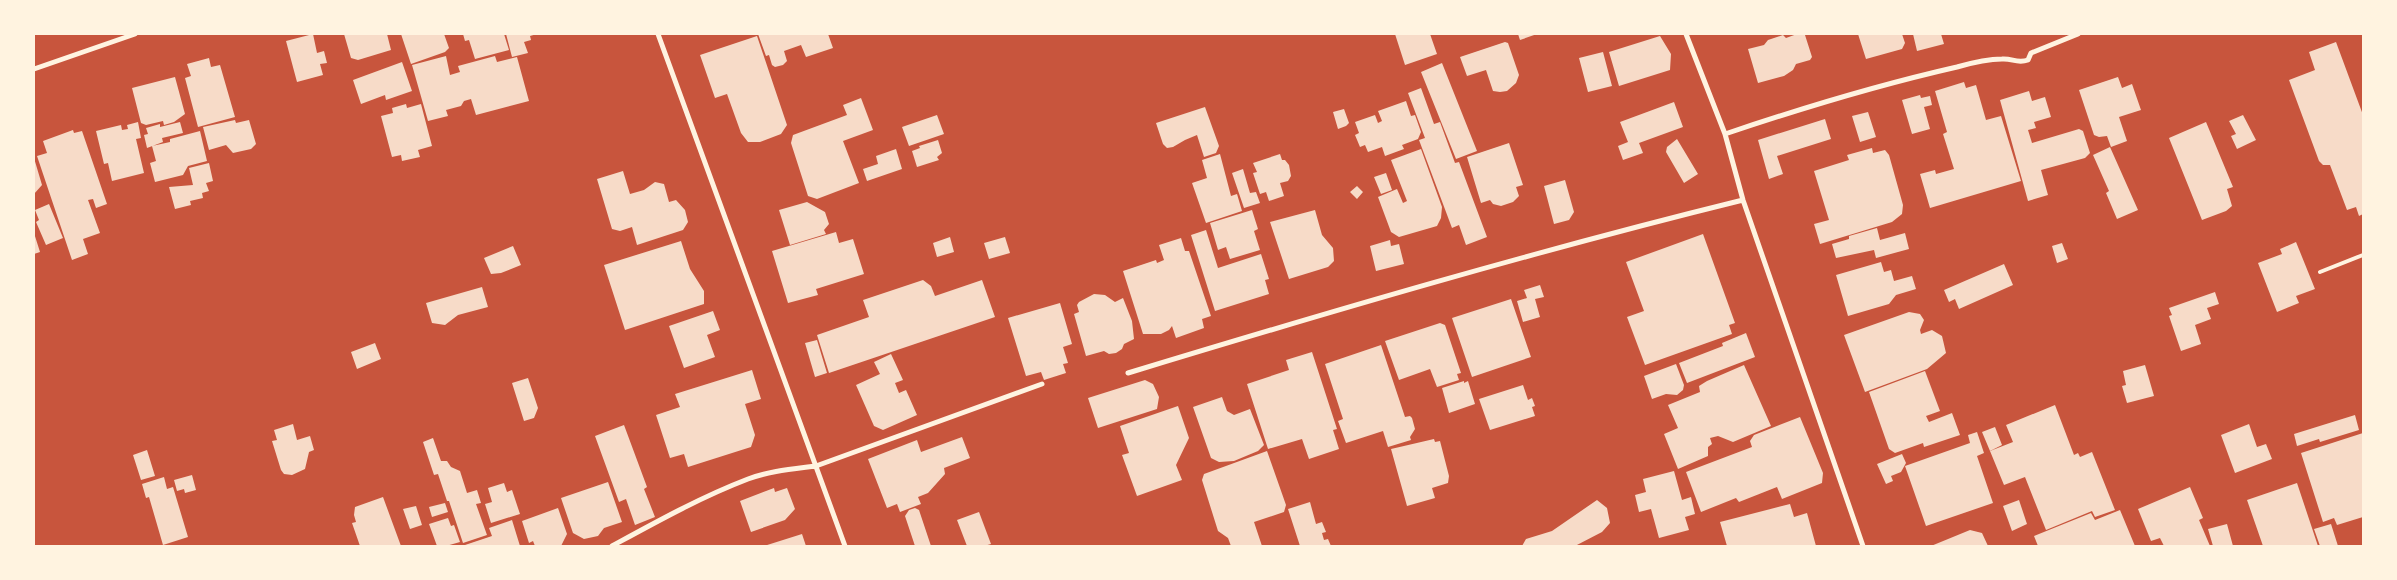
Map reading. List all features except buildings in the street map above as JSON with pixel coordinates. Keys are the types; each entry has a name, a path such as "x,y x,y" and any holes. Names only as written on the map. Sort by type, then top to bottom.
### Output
{"street":[{"path":"34,69 135,34"},
{"path":"658,34 845,546"},
{"path":"1686,34 1725,134 1743,200 1863,546"},
{"path":"1725,134 1812,104 1906,78 1980,61 2004,58 2020,63 2028,60 2031,53 2078,34"},
{"path":"1128,373 1321,314 1743,200"},
{"path":"612,546 645,528 749,479 784,470 816,466 1042,384"}],"lane":[{"path":"2320,272 2363,255"}]}
